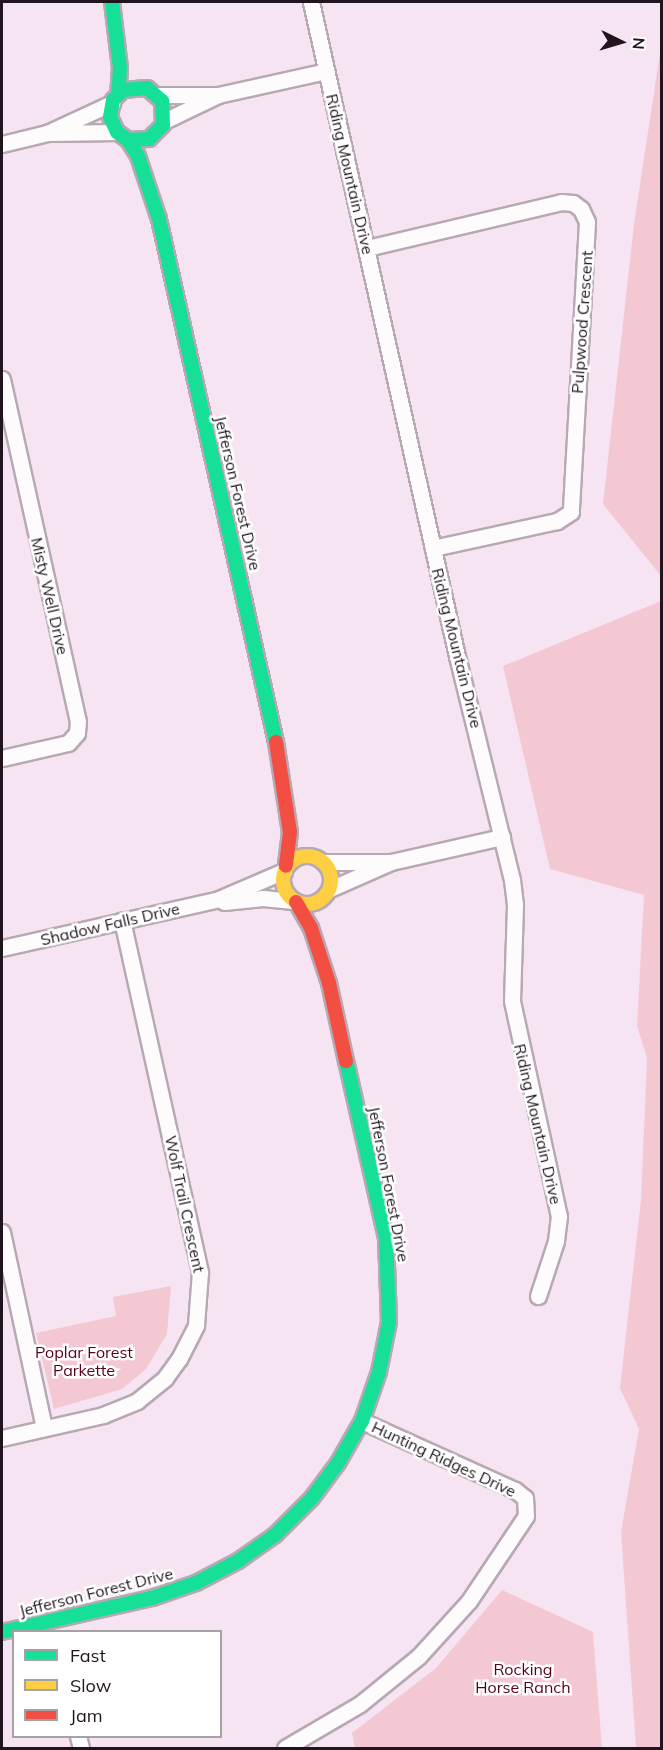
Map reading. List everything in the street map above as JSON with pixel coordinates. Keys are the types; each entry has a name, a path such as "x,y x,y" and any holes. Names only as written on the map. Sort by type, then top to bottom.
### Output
{"street":[{"path":"123,136 110,117 120,68 112,2 143,87"},
{"name":"Riding Mountain Drive","path":"311,2 433,548 516,905 512,1001 559,1216 556,1241 538,1296"},
{"path":"2,144 48,133 115,99 130,87 143,87 158,95 218,95 326,71"},
{"path":"158,95 165,108 161,127"},
{"path":"48,133 123,136 142,141 161,127 218,95"},
{"name":"Jefferson Forest Drive","path":"159,219 154,156 161,127"},
{"name":"Jefferson Forest Drive","path":"123,136 138,156 159,219 283,774 290,832 285,869"},
{"name":"Pulpwood Crescent","path":"367,248 561,202 573,203 581,209 587,222 571,512 566,519 433,548"},
{"name":"Misty Well Drive","path":"2,379 78,722 77,733 68,743 2,758"},
{"name":"Jefferson Forest Drive","path":"283,774 306,836 321,861"},
{"path":"391,862 321,861 298,857 285,869 283,888 295,902 312,904 327,892 391,862 502,837"},
{"path":"321,861 331,875 327,892"},
{"name":"Shadow Falls Drive","path":"2,948 219,900 285,869"},
{"name":"Jefferson Forest Drive","path":"327,892 325,916 329,983"},
{"name":"Shadow Falls Drive","path":"219,900 295,902"},
{"name":"Jefferson Forest Drive","path":"22,1630 53,1627 172,1592 238,1561 274,1535 312,1498 338,1464 362,1421 386,1343 389,1268 381,1211 329,983 311,928 295,902"},
{"name":"Wolf Trail Crescent","path":"2,1438 103,1415 149,1393 179,1359 196,1325 202,1288 197,1254 122,921"},
{"path":"2,1232 44,1428"},
{"name":"Hunting Ridges Drive","path":"285,1749 360,1704 419,1656 469,1601 526,1516 525,1498 515,1490 362,1421"}],"green space":[{"path":"661,46 662,576 603,504 634,224"},
{"path":"661,601 662,1748 636,1748 621,1532 639,1429 620,1388 641,1200 647,1058 637,1026 644,895 550,869 503,666"},
{"name":"Poplar Forest Parkette","path":"171,1286 167,1334 146,1369 122,1389 54,1409 36,1333 116,1316 113,1297"},
{"name":"Rocking Horse Ranch","path":"502,1590 593,1632 602,1748 355,1748 352,1733 436,1668"}],"traffic: fast":[{"path":"112,2 120,68 118,94"},
{"path":"128,140 149,139 163,125 162,101 147,88 123,90 113,100 110,117 117,132 128,140 138,156 159,219 276,742"},
{"path":"2,1632 152,1598 196,1583 238,1561 275,1535 312,1498 338,1463 362,1421 379,1372 389,1322 386,1238 346,1061"}],"traffic: slow":[{"path":"302,856 312,856 327,866 331,880 330,889 321,900 312,904 302,904 287,894 283,885 283,875 293,860 302,856"}],"traffic: jam":[{"path":"276,742 290,832 286,866"},
{"path":"296,902 311,928 329,983 346,1061"}]}
